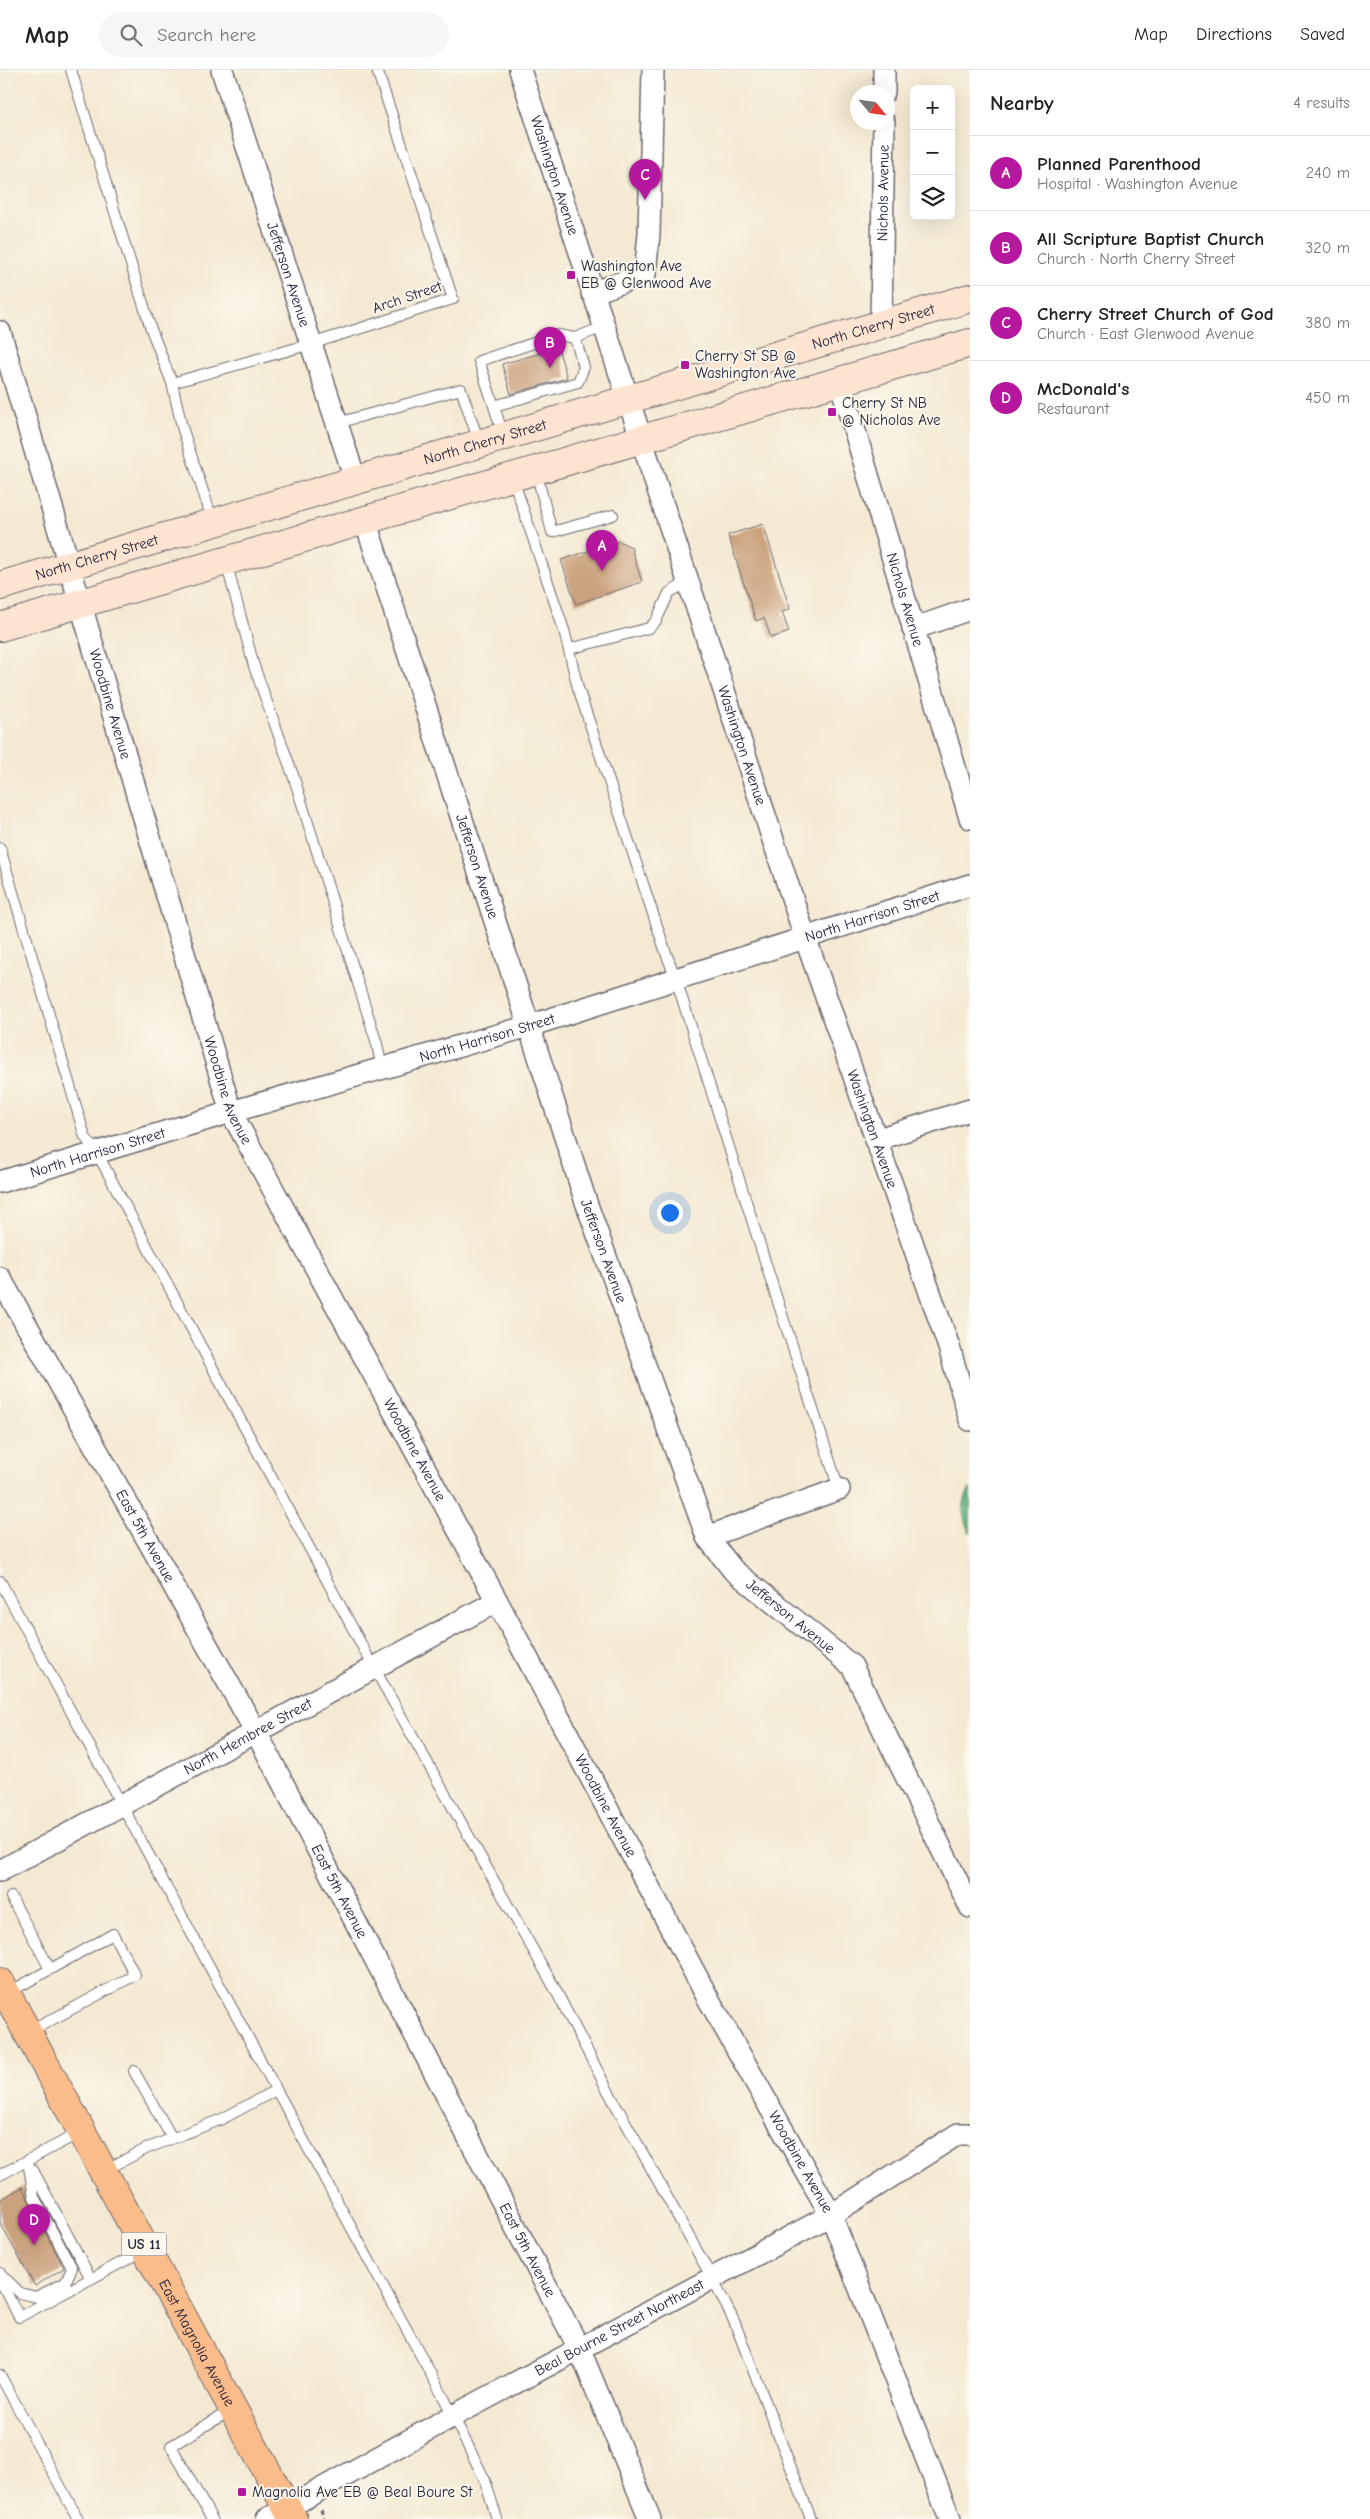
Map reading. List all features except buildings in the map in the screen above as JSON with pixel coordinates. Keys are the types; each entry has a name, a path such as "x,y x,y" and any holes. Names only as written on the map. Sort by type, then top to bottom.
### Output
{"main road":[{"name":"North Cherry Street","path":"0,586 627,398 970,298"},
{"path":"0,627 523,472 970,343"},
{"name":"East Magnolia Avenue","path":"2,1991 29,2032 234,2409 283,2515"}],"street":[{"name":"Jefferson Avenue","path":"222,70 355,479"},
{"name":"Washington Avenue","path":"520,70 592,294 805,937 949,1347 970,1420"},
{"path":"592,294 645,274 649,234 653,70"},
{"path":"884,70 884,85"},
{"name":"Nichols Avenue","path":"881,324 884,130"},
{"name":"Woodbine Avenue","path":"0,332 79,605 231,1112 496,1601 708,2000 831,2215 950,2519"},
{"name":"Nichols Avenue","path":"840,381 970,818"},
{"name":"Jefferson Avenue","path":"365,520 586,1202 707,1537 733,1570 852,1666 970,1908"},
{"path":"913,629 970,609"},
{"name":"North Harrison Street","path":"0,1182 231,1112 529,1026 970,885"},
{"path":"875,1140 970,1110"},
{"name":"East 5th Avenue","path":"0,1278 256,1732 579,2348 650,2519"},
{"path":"707,1537 839,1489"},
{"name":"North Hembree Street","path":"0,1871 496,1601"},
{"name":"Beal Bourne Street Northeast","path":"283,2515 453,2416 831,2215 958,2134 970,2134"}],"lane":[{"path":"71,70 151,329 172,383 182,426 213,522"},
{"name":"Arch Street","path":"172,383 311,344 453,299 377,70"},
{"path":"491,439 494,406 479,361 558,335 575,338 603,327"},
{"path":"494,406 578,382 584,367 575,338"},
{"path":"337,423 461,388 491,439"},
{"path":"523,472 552,532 614,514"},
{"path":"523,472 578,688 676,979 839,1489"},
{"path":"226,561 254,666 294,778 372,1026 382,1068"},
{"path":"569,649 649,628 656,622 669,593 687,582"},
{"path":"0,848 85,1137 97,1153 374,1668 554,1986 607,2090 712,2278 734,2321 811,2519"},
{"path":"0,1581 276,2090 370,2258 485,2480 498,2519"},
{"path":"11,1898 50,1968"},
{"path":"2,1991 50,1968 112,1934 134,1975 29,2032"},
{"path":"134,2071 172,2138"},
{"path":"104,2171 172,2138 222,2119 276,2090"},
{"path":"0,2175 82,2132"},
{"path":"0,2273 20,2293 36,2298 65,2283 72,2268 34,2197 28,2161"},
{"path":"28,2161 91,2279"},
{"path":"0,2280 19,2317 147,2250"},
{"path":"0,2375 78,2519"},
{"path":"212,2519 171,2446 234,2409"}],"green space":[{"path":"970,1488 970,1533 963,1510"}],"place":[{"name":"Cherry Street Church of God","path":"645,200"},
{"name":"Washington Ave EB @ Glenwood Ave","path":"571,275"},
{"name":"Cherry St SB @ Washington Ave","path":"685,365"},
{"name":"All Scripture Baptist Church","path":"550,368"},
{"name":"Cherry St NB @ Nicholas Ave","path":"832,412"},
{"name":"Planned Parenthood","path":"602,571"},
{"name":"McDonald's","path":"34,2245"},
{"name":"Magnolia Ave EB @ Beal Boure St","path":"242,2492"}]}
